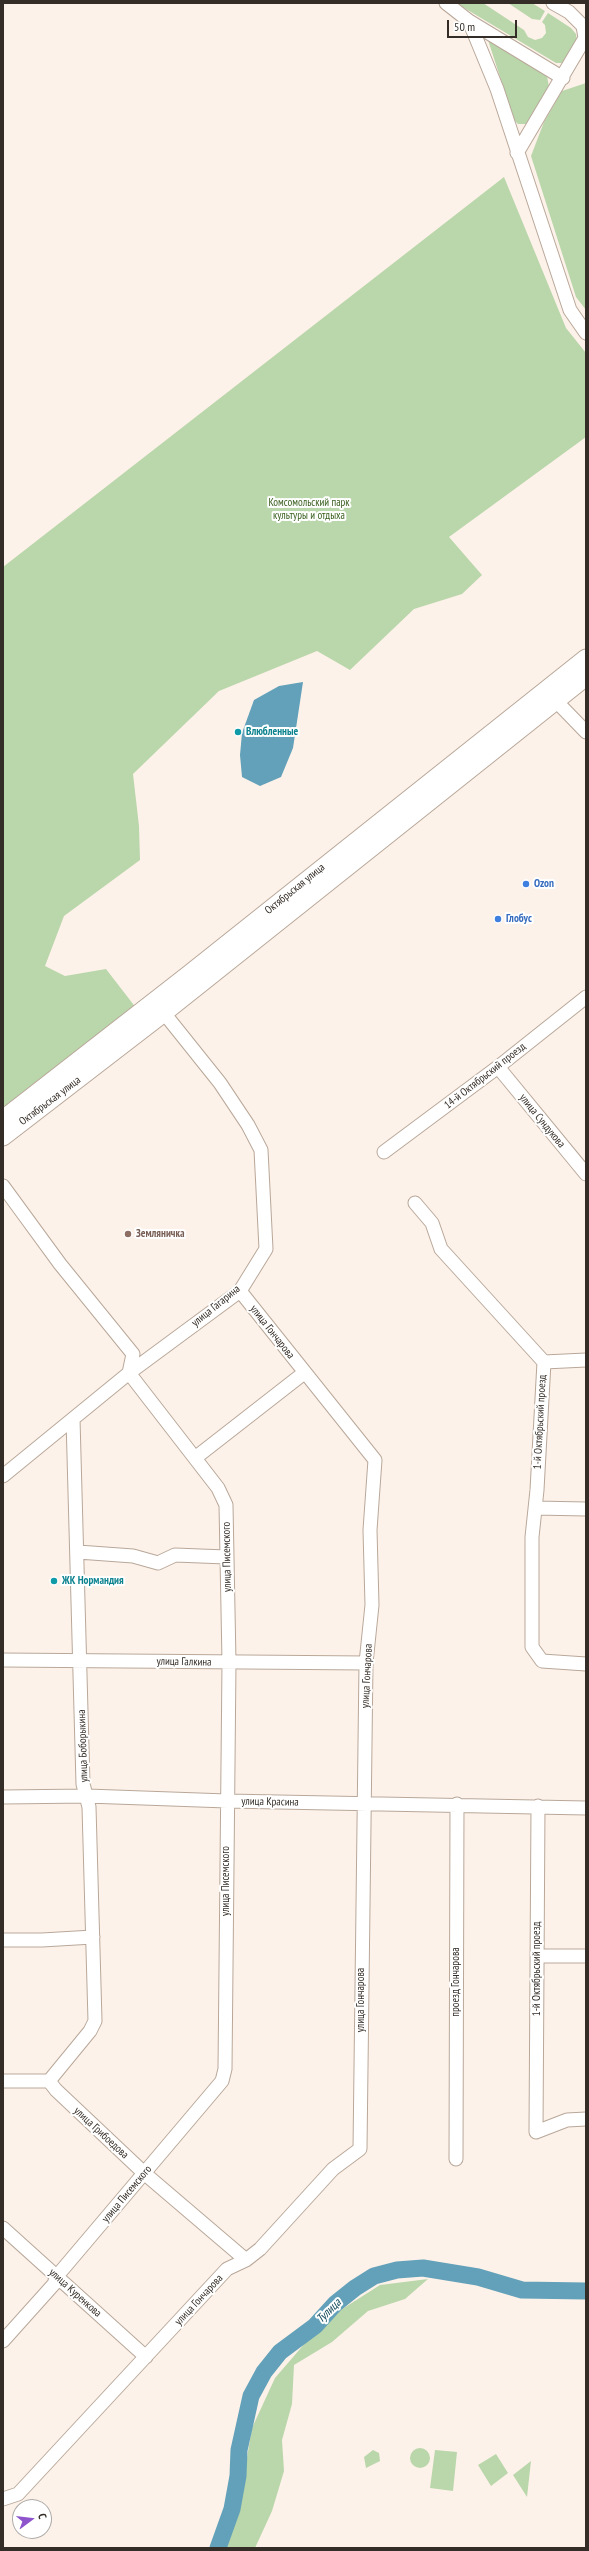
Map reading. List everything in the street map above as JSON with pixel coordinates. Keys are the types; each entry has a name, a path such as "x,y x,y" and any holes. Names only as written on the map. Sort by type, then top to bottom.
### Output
{"main road":[{"name":"Октябрьская улица","path":"3,1137 164,1013 551,695 586,658"},
{"name":"Октябрьская улица","path":"3,1118 551,695 586,677"}],"street":[{"path":"446,3 469,21 563,78"},
{"path":"517,153 586,38 585,31 577,19 553,3"},
{"path":"469,21 489,67 570,310 586,333"},
{"path":"551,695 586,732"},
{"name":"14-й Октябрьский проезд","path":"384,1152 498,1067 586,997"},
{"name":"улица Гагарина","path":"3,1476 128,1373 240,1291 266,1249 261,1150 248,1125 220,1083 164,1013"},
{"name":"улица Сундукова","path":"498,1067 586,1174"},
{"path":"3,1186 60,1264 133,1354 128,1373"},
{"name":"1-й Октябрьский проезд","path":"415,1203 432,1223 440,1249 544,1362 532,1537 532,1648 542,1661 586,1664"},
{"name":"улица Гончарова","path":"3,2499 18,2494 227,2269 246,2260 260,2249 333,2169 360,2149 366,1663 372,1605 370,1530 375,1460 240,1291"},
{"path":"544,1362 586,1360"},
{"name":"улица Писемского","path":"3,2341 54,2284 57,2276 217,2089 222,2081 225,2069 229,1662 226,1505 218,1488 128,1373"},
{"path":"195,1458 304,1373"},
{"name":"улица Боборыкина","path":"49,2081 90,2031 95,2021 89,1807 83,1784 81,1660 73,1419"},
{"path":"535,1508 586,1509"},
{"path":"78,1552 133,1556 158,1563 175,1555 226,1557"},
{"name":"улица Галкина","path":"3,1660 366,1663"},
{"name":"улица Красина","path":"3,1797 87,1796 227,1801 364,1802 586,1808"},
{"name":"проезд Гончарова","path":"456,2159 457,1804"},
{"name":"1-й Октябрьский проезд","path":"538,1806 536,2132 567,2120 586,2119"},
{"path":"3,1940 42,1940 93,1937"},
{"path":"537,1956 586,1956"},
{"path":"3,2081 49,2081"},
{"name":"улица Грибоедова","path":"49,2081 56,2090 144,2173 246,2260"},
{"name":"улица Куренкова","path":"3,2228 146,2357"}],"green space":[{"path":"456,3 483,3 524,30 528,37 535,40 542,38 546,33 545,25 542,22 548,13 571,28 576,34 577,42 563,63 556,63"},
{"path":"508,3 532,3 545,11 540,20 532,19"},
{"path":"488,40 547,76 549,87 526,124 518,124 514,120"},
{"path":"586,83 586,310 576,297 531,156 544,122 562,91"},
{"name":"Комсомольский парк культуры и отдыха","path":"504,177 566,328 586,353 586,437 449,537 482,575 462,594 414,609 350,670 317,651 219,691 133,774 139,826 140,860 64,916 45,966 65,976 106,969 140,1013 3,1113 3,567"},
{"path":"428,2279 405,2299 368,2311 332,2342 294,2365 292,2404 282,2440 284,2471 272,2511 255,2548 223,2548 238,2511 252,2428 275,2378 325,2320 380,2285"},
{"path":"420,2448 427,2451 430,2458 427,2465 420,2468 413,2465 410,2458 413,2451"},
{"path":"373,2450 379,2453 380,2461 366,2468 364,2457"},
{"path":"435,2450 457,2452 453,2491 430,2488"},
{"path":"496,2454 508,2473 491,2486 478,2465"},
{"path":"531,2461 527,2497 513,2475"}],"water":[{"path":"303,682 293,748 281,777 260,786 242,777 240,755 242,733 254,700 279,686"}],"waterway":[{"name":"Тулица","path":"218,2548 232,2509 238,2476 239,2450 251,2396 264,2372 280,2352 315,2326 335,2304 355,2288 374,2276 397,2270 423,2268 478,2277 522,2290 586,2291"}],"place":[{"name":"Влюбленные","path":"238,732"},
{"name":"Ozon","path":"526,884"},
{"name":"Глобус","path":"498,919"},
{"name":"Земляничка","path":"128,1234"},
{"name":"ЖК Нормандия","path":"54,1581"}]}
